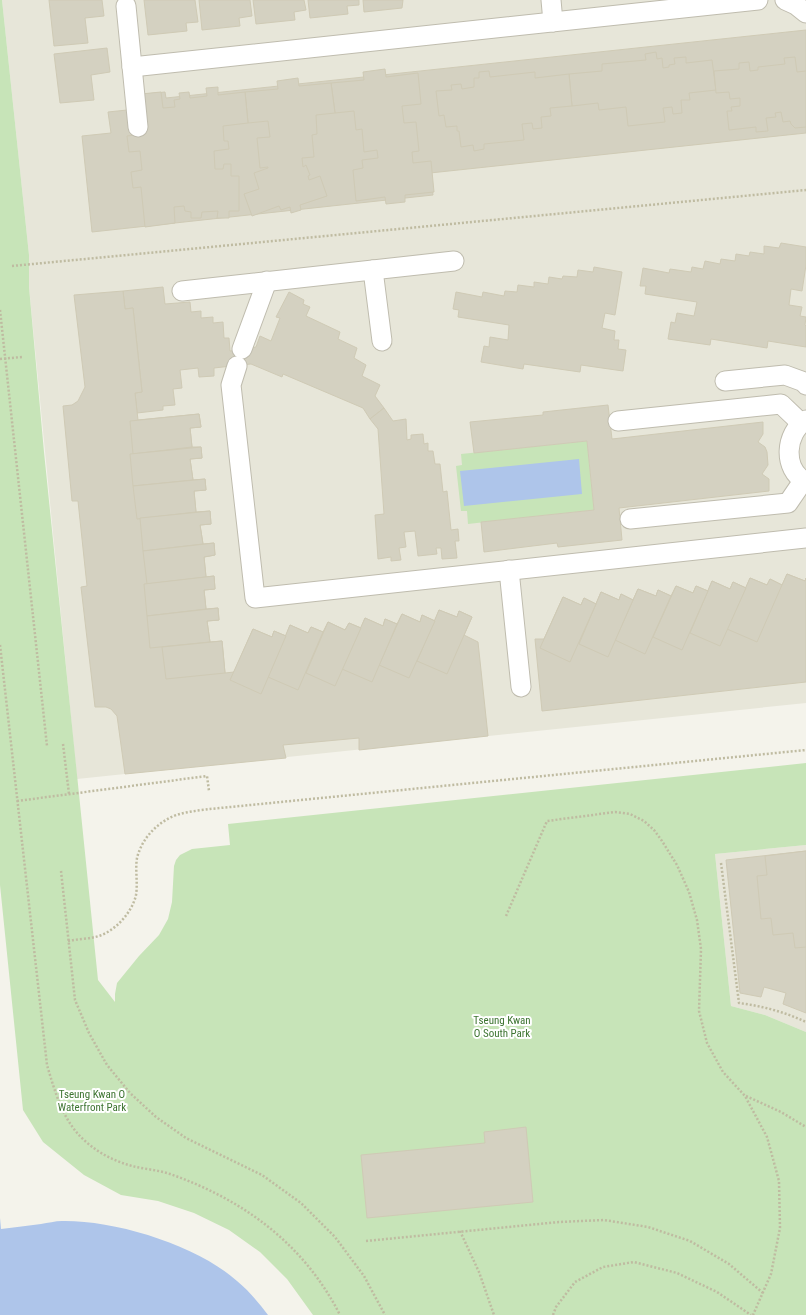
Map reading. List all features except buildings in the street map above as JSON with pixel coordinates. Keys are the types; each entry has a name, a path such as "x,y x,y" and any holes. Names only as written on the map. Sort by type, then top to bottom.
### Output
{"lane":[{"path":"551,0 553,22"},
{"path":"132,67 758,0"},
{"path":"785,0 796,5 806,13"},
{"path":"126,6 138,127"},
{"path":"182,291 454,261"},
{"path":"373,270 382,341"},
{"path":"267,281 239,358 231,385 255,598 806,538"},
{"path":"725,381 784,374 804,382 806,385"},
{"path":"618,421 781,404 804,421 794,431 789,441 788,452 796,473 805,481 788,503 630,520"},
{"path":"509,570 521,687"}],"path":[{"path":"12,266 806,190"},
{"path":"0,310 47,746"},
{"path":"0,359 22,357"},
{"path":"0,645 47,1065 56,1095 70,1124 84,1140 97,1150 115,1160 132,1166 168,1174 208,1189 250,1212 289,1244 318,1279 340,1315"},
{"path":"63,744 68,794"},
{"path":"68,941 97,937 114,928 128,913 136,895 137,858 143,843 153,829 162,822 182,813 806,750"},
{"path":"17,801 207,776 209,792"},
{"path":"506,916 547,821 615,812 630,814 644,821 654,830 677,865 689,892 697,920 701,949 699,1011 707,1043 723,1072 745,1096 767,1137 779,1182 780,1228 772,1274 752,1315 717,1292 677,1273 634,1262 603,1267 575,1282 556,1307 554,1315"},
{"path":"721,863 739,1003 774,1011 806,1022"},
{"path":"61,871 75,1000 89,1033 107,1065 130,1093 156,1117 186,1138 262,1174 301,1203 339,1242 364,1276 385,1315"},
{"path":"745,1096 781,1112 806,1127"},
{"path":"366,1241 559,1222 604,1220 648,1227 690,1241 729,1264 763,1293"},
{"path":"460,1231 479,1272 494,1315"}],"shaded area":[{"path":"2,0 806,0 806,703 77,779 29,287 29,255"},
{"path":"806,845 806,1032 765,1015 731,1006 715,854"}],"green space":[{"name":"Tseung Kwan O South Park","path":"0,0 2,0 29,255 29,287 44,452 98,980 115,1002 117,983 139,956 159,935 168,919 172,902 174,866 176,860 180,855 192,849 230,845 228,824 806,763 806,845 715,854 731,1006 765,1015 806,1032 806,1315 313,1315 287,1279 260,1252 229,1230 194,1213 158,1201 121,1195 84,1175 43,1142 23,1110 0,885"},
{"path":"587,441 594,510 468,524 467,511 461,511 456,466 462,465 461,454"}],"water":[{"path":"579,459 582,494 464,506 460,471"},
{"path":"0,1218 1,1229 59,1221 83,1222 130,1230 154,1237 200,1256 220,1268 246,1289 268,1315 0,1315"}],"park label":[{"name":"Tseung Kwan O Waterfront Park","path":"92,1100"}]}
